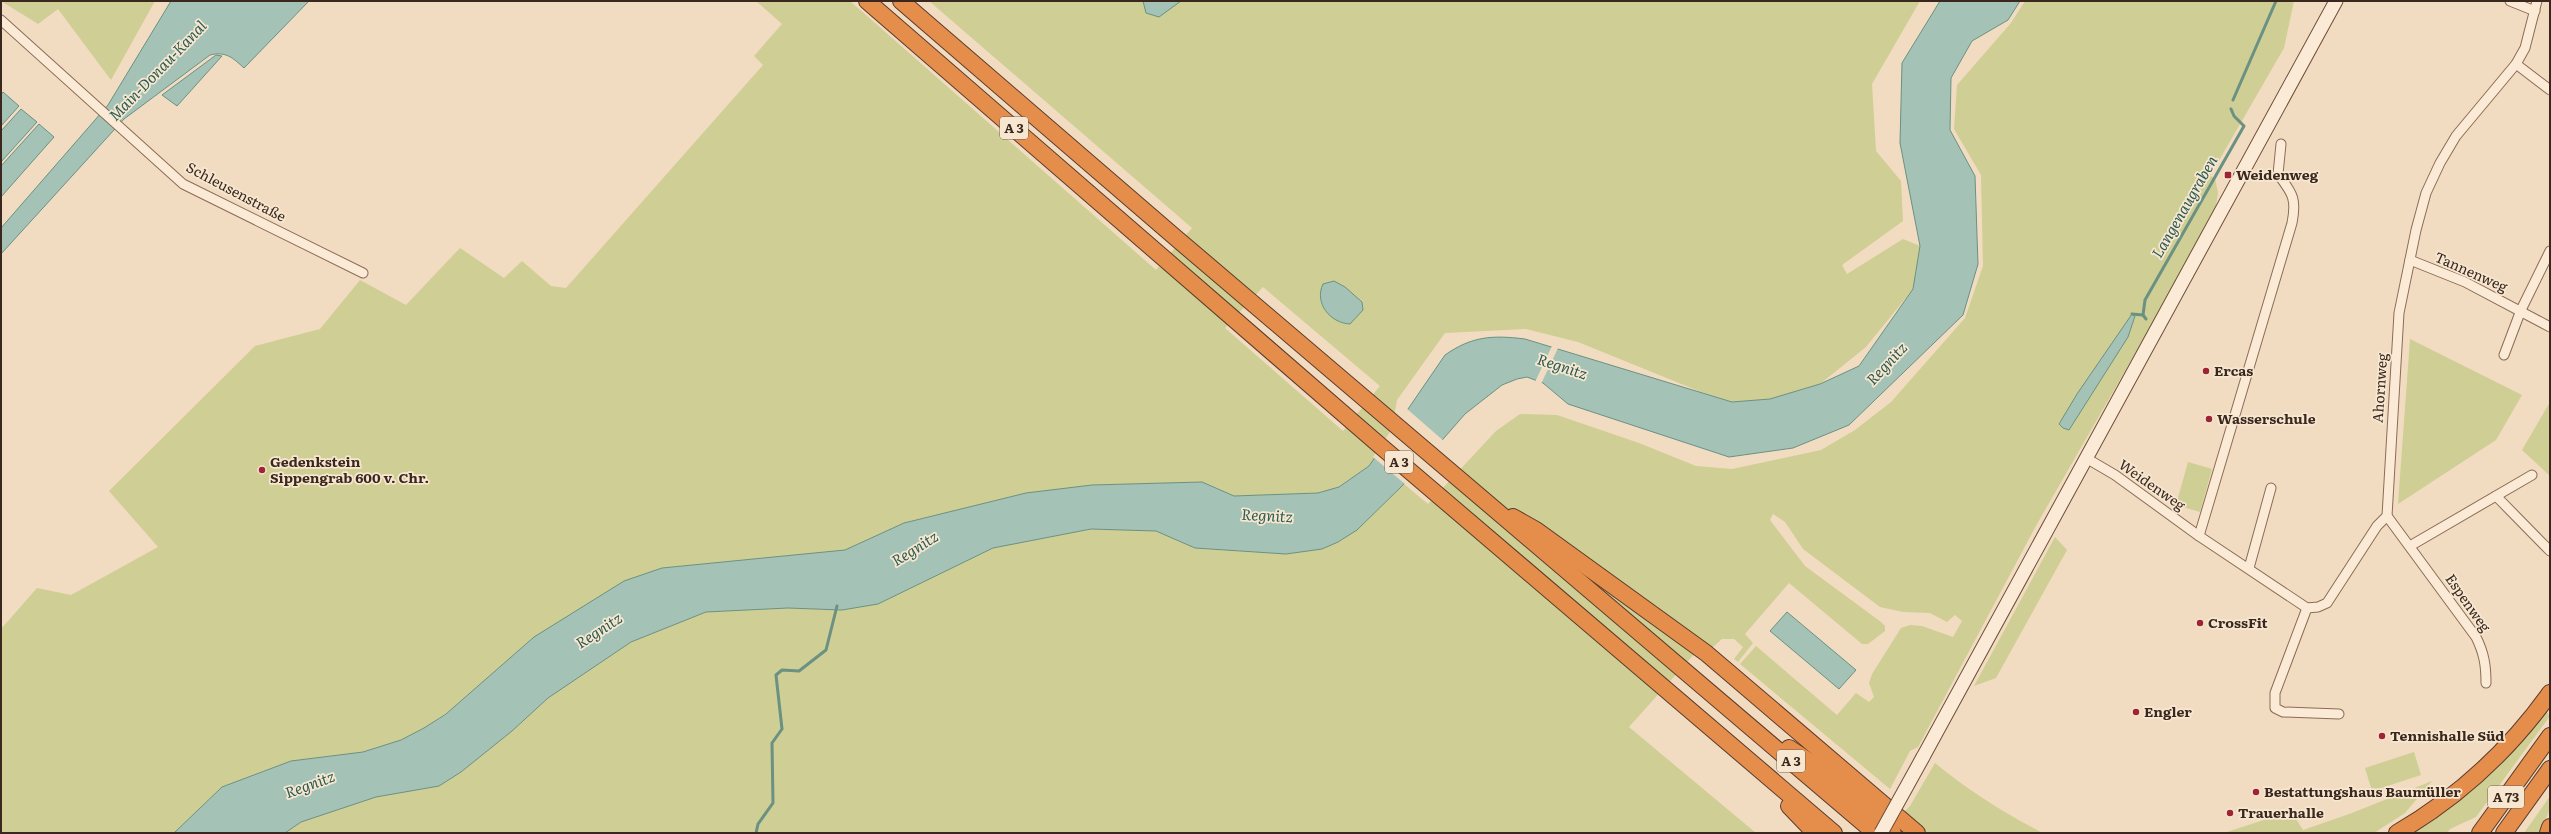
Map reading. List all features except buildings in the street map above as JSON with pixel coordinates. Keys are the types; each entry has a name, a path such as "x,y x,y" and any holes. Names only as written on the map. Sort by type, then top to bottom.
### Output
{"highway":[{"name":"A 3","path":"867,1 1237,320 1340,411 1834,833"},
{"name":"A 3","path":"901,1 1475,494 1623,606 1723,668 1917,833"},
{"path":"1475,494 1536,530 1623,606"},
{"name":"A 3","path":"1623,606 1708,686 1875,833"},
{"path":"1708,686 1819,768 1893,833"},
{"path":"2397,833 2444,802 2492,760 2550,693"},
{"path":"1702,719 1744,765 1815,833"},
{"name":"A 73","path":"2480,833 2550,736"},
{"name":"A 73","path":"2504,833 2550,769"},
{"path":"2548,833 2550,827"}],"street":[{"path":"1881,833 2336,1"},
{"path":"2510,1 2536,10"},
{"name":"Ahornweg","path":"2387,516 2399,313 2426,193 2440,163 2456,136 2516,64 2525,48 2538,1"},
{"name":"Schleusenstraße","path":"1,20 183,184 363,273"},
{"path":"2516,64 2550,90"},
{"name":"Weidenweg","path":"2199,536 2292,223 2295,208 2293,195 2278,174 2281,144"},
{"path":"2504,355 2521,310 2550,251"},
{"name":"Tannenweg","path":"2410,260 2465,282 2521,310 2550,327"},
{"name":"Weidenweg","path":"2086,458 2115,476 2199,536 2307,608"},
{"path":"2410,546 2532,475"},
{"path":"2249,568 2271,488"},
{"path":"2496,496 2550,551"},
{"path":"2339,714 2283,712 2275,708 2275,693 2307,608 2318,607 2327,603 2377,526 2387,516"},
{"name":"Espenweg","path":"2387,516 2476,637 2483,651 2486,667 2486,683"}],"shaded area":[{"path":"1,1 155,1 111,80 58,9 38,24"},
{"path":"756,1 850,1 1156,270 1192,228 929,1 1920,1 1872,84 1876,151 1901,181 1903,221 1842,265 1847,274 1903,239 1920,246 1913,289 1866,347 1820,384 1770,399 1732,402 1701,392 1578,342 1526,329 1445,333 1397,400 1391,432 1369,466 1339,487 1318,493 1234,496 1202,482 1092,485 1026,493 904,523 845,550 662,568 424,728 401,740 363,752 291,761 222,787 174,833 1,833 1,629 37,588 71,595 158,547 109,491 255,346 320,329 360,280 406,305 460,248 504,278 522,261 551,286 566,288 763,65 754,56 782,24","holes":["1263,287 1380,386 1343,431 1225,328"]},
{"path":"2025,1 2294,1 2284,48 2210,176 2215,178 2218,193 2216,206 2163,305 2037,524 1918,747 1910,751 1890,789 1740,664 1756,646 1837,715 1856,693 1869,702 1874,697 1869,683 1872,674 1901,628 1910,625 1922,626 1953,637 1962,621 1955,615 1947,622 1930,613 1903,612 1880,607 1803,549 1785,522 1773,514 1770,520 1805,566 1881,622 1885,626 1885,631 1868,644 1862,644 1789,583 1745,634 1753,643 1738,662 1734,659 1743,647 1734,639 1722,639 1712,648 1705,642 1629,727 1756,833 285,833 301,822 376,797 439,785 461,772 512,731 548,698 631,642 706,612 788,608 842,610 878,604 993,548 1091,529 1156,531 1195,548 1286,554 1357,530 1404,484 1428,504 1496,431 1520,414 1557,415 1639,443 1696,466 1732,469 1821,450 1855,430 1891,402 1965,318 1983,266 1981,175 1954,129 1957,85 2011,23"},
{"path":"2410,339 2522,395 2496,440 2398,504"},
{"path":"2550,402 2550,476 2522,450"},
{"path":"2188,462 2212,469 2200,512 2176,505"},
{"path":"2055,537 2067,550 1996,678 1974,686"},
{"path":"2546,711 2550,716 2476,817 2450,829 2447,833 2412,833 2467,792 2484,777 2516,746"},
{"path":"2414,752 2421,775 2372,791 2365,768"},
{"path":"1935,763 1987,801 2014,818 2043,833 1928,833 1903,813 1910,806"},
{"path":"2432,781 2405,813 2374,833 2224,833 2291,811 2303,830 2352,813"},
{"path":"2550,796 2550,809 2540,833 2524,833"}],"water":[{"name":"Main-Donau-Kanal","path":"171,1 309,1 244,68 229,56 221,54 210,55 124,119 1,254 1,228 108,105"},
{"path":"1143,1 1181,1 1159,17 1146,13"},
{"name":"Regnitz","path":"1940,1 2020,1 2008,20 1972,41 1951,78 1950,130 1975,176 1978,264 1963,315 1849,425 1793,448 1729,457 1568,404 1543,383 1527,377 1517,379 1502,385 1465,414 1402,486 1357,530 1338,542 1322,549 1286,554 1195,548 1156,531 1091,529 993,548 878,604 842,610 788,608 706,612 631,642 548,698 512,731 461,772 439,786 376,797 301,822 285,833 174,833 222,787 291,761 363,752 401,740 424,728 446,714 534,637 624,581 662,568 845,550 904,523 1026,493 1092,485 1202,482 1234,496 1318,493 1339,487 1369,466 1445,355 1464,344 1483,338 1503,337 1525,339 1732,402 1770,399 1820,384 1859,366 1913,289 1920,246 1900,143 1902,63"},
{"path":"216,55 222,56 177,106 162,95"},
{"path":"3,92 19,106 1,126 1,95"},
{"path":"21,109 37,122 1,162 1,131"},
{"path":"39,124 54,137 1,197 1,166"},
{"path":"1334,281 1345,287 1362,302 1363,310 1350,324 1343,323 1330,316 1322,305 1321,291 1323,284"},
{"path":"2132,314 2135,316 2128,337 2069,430 2063,428 2059,424 2077,394"},
{"path":"1787,612 1856,670 1839,689 1770,631"}],"pier":[{"path":"1552,346 1558,348 1541,384 1535,382"},
{"path":"1406,408 1445,442 1406,485 1373,457"}],"waterway":[{"name":"Langenaugraben","path":"2233,100 2276,1"},
{"name":"Langenaugraben","path":"2146,319 2143,315 2145,300 2244,126 2234,116 2231,109"},
{"path":"2132,314 2143,315"},
{"path":"756,833 758,824 773,803 772,743 782,729 776,675 782,670 799,671 826,650 837,606"}],"place":[{"name":"Weidenweg","path":"2228,175"},
{"name":"Ercas","path":"2206,371"},
{"name":"Wasserschule","path":"2209,419"},
{"name":"Gedenkstein Sippengrab 600 v. Chr.","path":"262,470"},
{"name":"CrossFit","path":"2200,623"},
{"name":"Engler","path":"2136,712"},
{"name":"Tennishalle Süd","path":"2382,736"},
{"name":"Bestattungshaus Baumüller","path":"2256,792"},
{"name":"Trauerhalle","path":"2230,813"}]}
